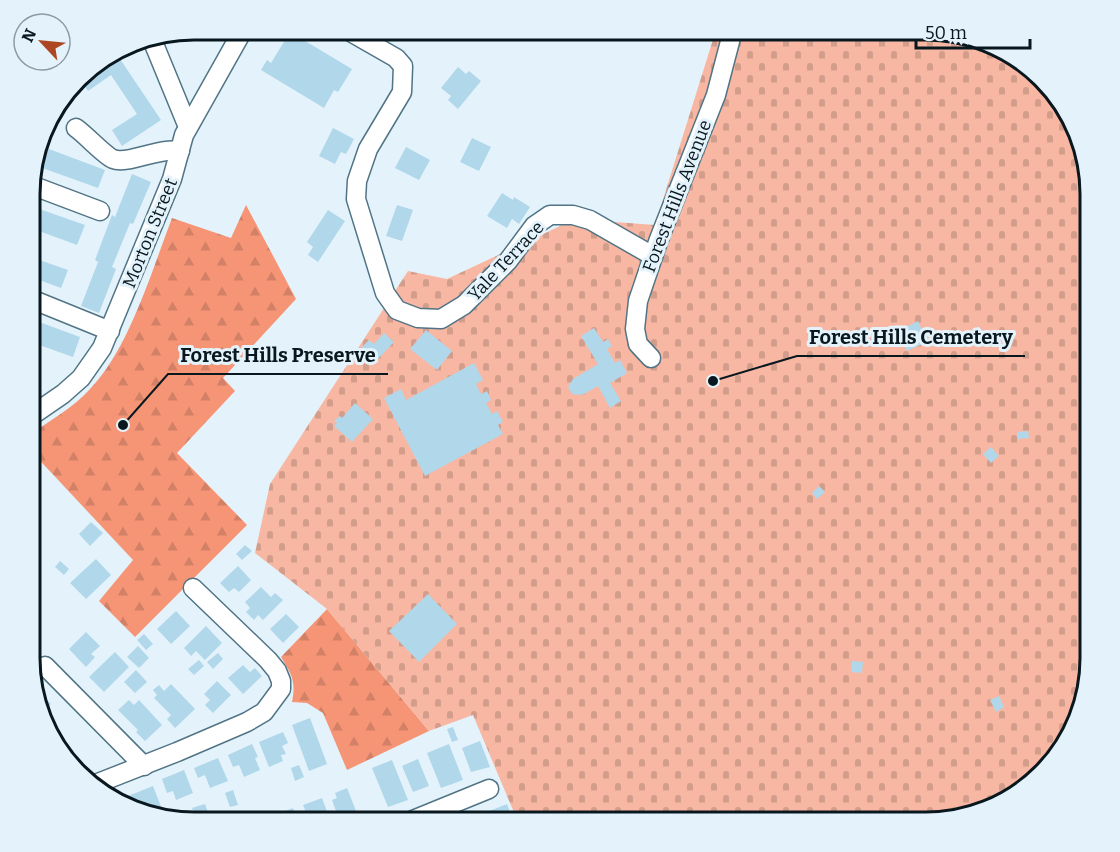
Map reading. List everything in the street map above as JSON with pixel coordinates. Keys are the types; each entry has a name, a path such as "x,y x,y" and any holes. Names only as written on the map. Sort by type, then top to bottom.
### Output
{"street":[{"name":"Morton Street","path":"40,410 81,378 96,359 110,331 172,179 188,127 237,40"},
{"name":"Yale Terrace","path":"365,40 396,58 403,66 402,92 368,149 357,181 356,199 385,293 398,310 418,318 441,319 464,305 508,261 534,226 550,215 573,215 590,220 653,256"},
{"name":"Forest Hills Avenue","path":"651,358 638,344 636,328 638,301 686,167 716,95 730,41"},
{"path":"155,46 188,127"},
{"path":"76,128 109,156 119,160 161,151 180,151"},
{"path":"41,187 100,211"},
{"path":"40,303 110,331"},
{"path":"103,781 246,722 264,712 281,689 282,681 268,660 193,588"},
{"path":"45,666 144,766"},
{"path":"434,811 489,789"}],"green space":[{"path":"713,41 935,41 955,43 994,56 1011,66 1048,101 1064,126 1077,165 1079,185 1079,667 1074,697 1059,734 1048,751 1027,773 1002,791 984,800 955,809 925,812 514,811 473,715 429,731 327,609 255,553 270,484 408,271 447,279 575,219 655,225"},
{"path":"246,205 296,299 223,378 235,391 177,453 247,525 135,637 99,601 133,560 41,461 40,428 77,402 104,372 116,353 148,284 172,218 231,238"},
{"path":"327,609 429,731 347,770 323,713 307,703 292,702 294,689 292,678 281,657"}],"building":[{"path":"285,40 304,40 352,69 338,92 334,90 324,108 261,70 267,60 271,63"},
{"path":"121,60 161,120 122,146 112,130 137,114 111,75 88,91 85,87 93,79"},
{"path":"458,67 466,74 469,71 481,81 458,109 448,100 451,96 441,88"},
{"path":"333,128 354,139 346,154 341,152 335,164 319,156"},
{"path":"472,138 491,147 479,171 460,162"},
{"path":"406,147 430,160 419,180 395,168"},
{"path":"48,149 105,170 98,188 43,168"},
{"path":"132,174 151,182 133,224 130,223 112,267 116,269 99,313 81,306 98,262 95,260 112,215 115,217"},
{"path":"502,193 530,207 519,224 512,219 507,228 487,216"},
{"path":"397,205 413,210 402,241 386,236"},
{"path":"40,209 85,225 77,245 40,231"},
{"path":"328,210 345,221 318,262 308,255 313,247 307,242"},
{"path":"40,260 68,270 61,288 40,280"},
{"path":"918,321 927,342 907,351 898,331"},
{"path":"40,322 80,337 73,357 40,345"},
{"path":"594,328 603,342 608,339 612,346 607,349 615,363 620,360 627,373 610,383 621,401 610,408 598,386 582,395 572,394 568,387 573,379 598,364 581,336"},
{"path":"426,330 452,351 437,370 410,349"},
{"path":"384,333 394,342 375,362 361,348 369,340 374,344"},
{"path":"474,363 483,380 476,384 481,394 487,391 491,400 486,403 492,414 497,411 503,422 498,425 503,434 425,476 384,398 401,389 406,400"},
{"path":"355,403 373,419 352,442 334,426 337,423 334,421 340,416 342,418"},
{"path":"1028,431 1029,438 1018,439 1017,432"},
{"path":"991,447 999,456 991,463 983,454"},
{"path":"819,486 825,492 817,499 812,493"},
{"path":"91,522 103,533 90,546 79,534"},
{"path":"245,545 252,551 242,560 236,554"},
{"path":"96,559 111,575 86,599 70,583"},
{"path":"60,561 69,569 64,575 55,567"},
{"path":"238,566 251,580 239,592 234,588 229,592 220,583"},
{"path":"261,587 271,597 275,593 283,600 263,620 258,615 254,620 246,612 250,608 245,602"},
{"path":"428,594 457,624 419,662 389,631"},
{"path":"176,611 190,626 171,644 157,629"},
{"path":"286,614 299,627 283,643 270,629"},
{"path":"206,626 222,643 205,660 196,651 191,656 184,648"},
{"path":"86,632 100,646 91,654 95,657 86,667 69,649"},
{"path":"144,634 153,644 146,650 137,640"},
{"path":"138,646 149,658 139,668 127,657"},
{"path":"115,652 129,667 104,692 89,677"},
{"path":"218,653 223,659 213,669 207,662"},
{"path":"199,660 204,666 194,675 188,669"},
{"path":"852,661 863,662 862,673 851,672"},
{"path":"243,665 250,672 255,668 262,676 243,694 228,678"},
{"path":"136,670 147,682 135,693 124,682"},
{"path":"217,681 231,695 213,713 205,705 210,700 204,694"},
{"path":"171,684 195,709 175,728 167,719 171,715 154,698 157,695 153,690 159,685 164,691"},
{"path":"999,696 1004,707 996,712 990,700"},
{"path":"129,700 134,705 139,700 162,725 145,741 136,732 138,730 118,710"},
{"path":"310,718 327,764 309,771 292,725"},
{"path":"453,727 458,740 452,742 447,729"},
{"path":"283,732 288,743 282,746 286,754 281,755 283,761 269,767 259,742"},
{"path":"480,741 490,767 471,772 462,748"},
{"path":"252,744 258,757 255,758 260,770 244,777 239,765 233,767 228,755"},
{"path":"449,744 463,780 441,788 427,753"},
{"path":"218,758 228,781 210,788 205,775 198,778 194,768"},
{"path":"418,759 429,786 413,792 402,766"},
{"path":"392,760 408,800 388,807 372,768"},
{"path":"299,765 304,777 295,781 291,768"},
{"path":"184,770 193,793 176,800 173,791 167,793 162,779"},
{"path":"153,786 161,807 136,800 128,796"},
{"path":"347,788 356,811 336,811 332,800 337,798 335,793"},
{"path":"233,790 238,805 230,807 225,793"},
{"path":"322,798 327,811 306,811 303,805"},
{"path":"205,804 208,811 193,811 192,808"},
{"path":"507,804 510,811 488,811"}],"place":[{"name":"Forest Hills Cemetery","path":"713,381"},
{"name":"Forest Hills Preserve","path":"123,425"}]}
